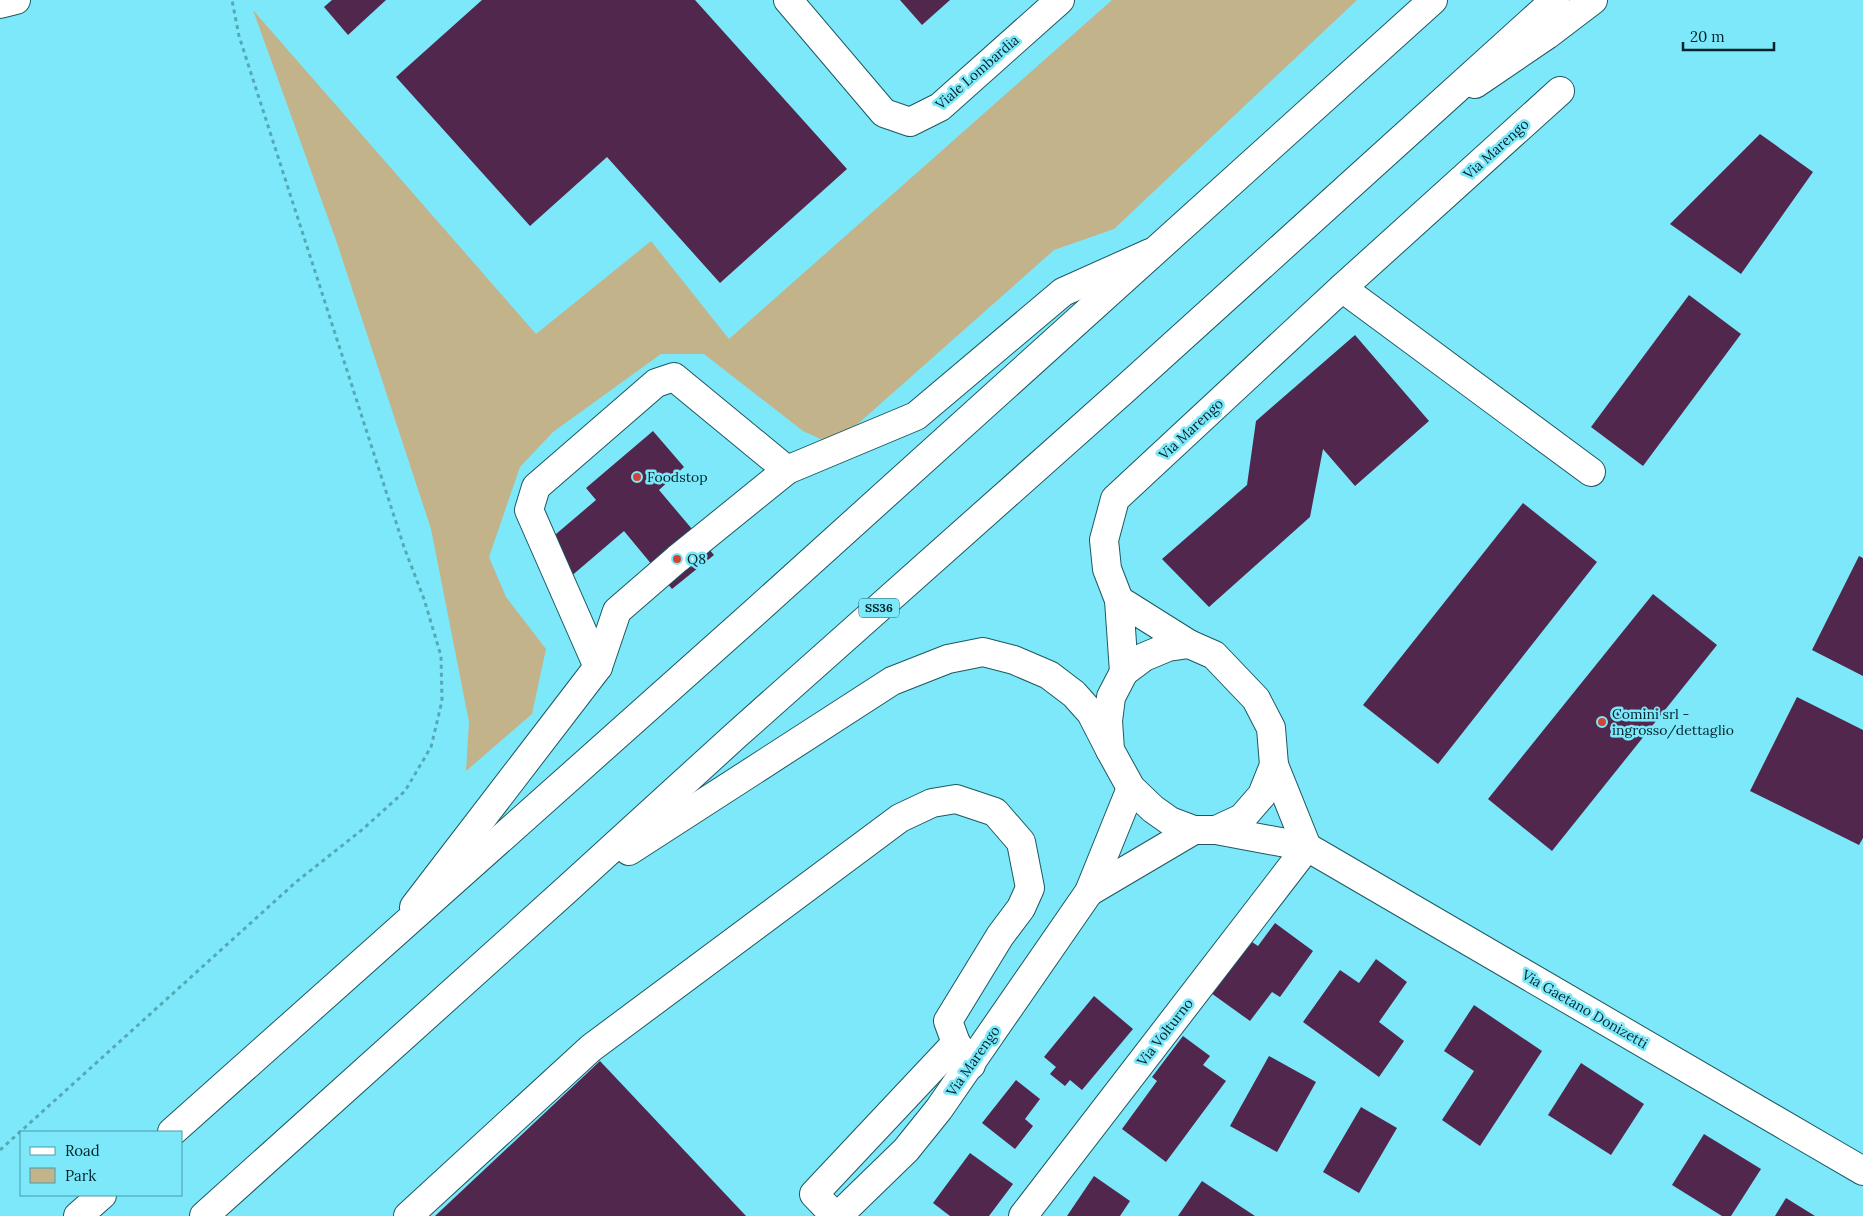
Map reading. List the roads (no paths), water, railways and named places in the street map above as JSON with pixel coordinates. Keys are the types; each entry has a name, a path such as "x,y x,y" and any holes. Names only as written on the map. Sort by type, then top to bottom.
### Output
{"main road":[{"path":"0,4 16,0"},
{"name":"Viale Lombardia","path":"788,0 884,113 910,122 940,107 1060,0"},
{"name":"SS36","path":"204,1216 564,892 734,736 1119,395 1555,0"},
{"path":"1420,122 1547,35 1593,0"},
{"path":"173,1131 762,606 1428,3"},
{"name":"Via Marengo","path":"1124,672 1119,600 1107,569 1104,540 1115,499 1342,288 1560,91"},
{"path":"392,936 598,666 617,611 787,470 916,416 1063,292 1153,251"},
{"path":"1342,288 1591,472"},
{"path":"598,666 529,510 536,487 656,383 674,377 787,470"},
{"path":"1119,600 1188,644 1214,655 1256,700 1271,728 1274,765 1307,847"},
{"path":"1110,750 1108,721 1111,697 1124,672 1144,657 1168,647 1188,644"},
{"path":"564,892 892,681 948,658 983,652 1014,660 1049,674 1074,694 1091,713 1131,788 1170,822 1205,830 1242,818 1262,795 1274,765"},
{"name":"Via Marengo","path":"837,1216 906,1150 940,1109 963,1054 1089,892 1131,788"},
{"path":"408,1216 591,1048 900,818 932,803 956,799 995,812 1021,842 1030,888 1021,908 1000,936 948,1021 963,1054 814,1194 837,1216"},
{"name":"Via Marengo","path":"1089,892 1205,830"},
{"name":"Via Gaetano Donizetti","path":"1205,830 1307,847 1863,1171"},
{"name":"Via Volturno","path":"1023,1216 1307,847"},
{"path":"78,1216 101,1196"}],"place":[{"name":"Foodstop","path":"637,477"},
{"name":"Q8","path":"677,559"},
{"name":"Comini srl - ingrosso/dettaglio","path":"1602,722"}]}
